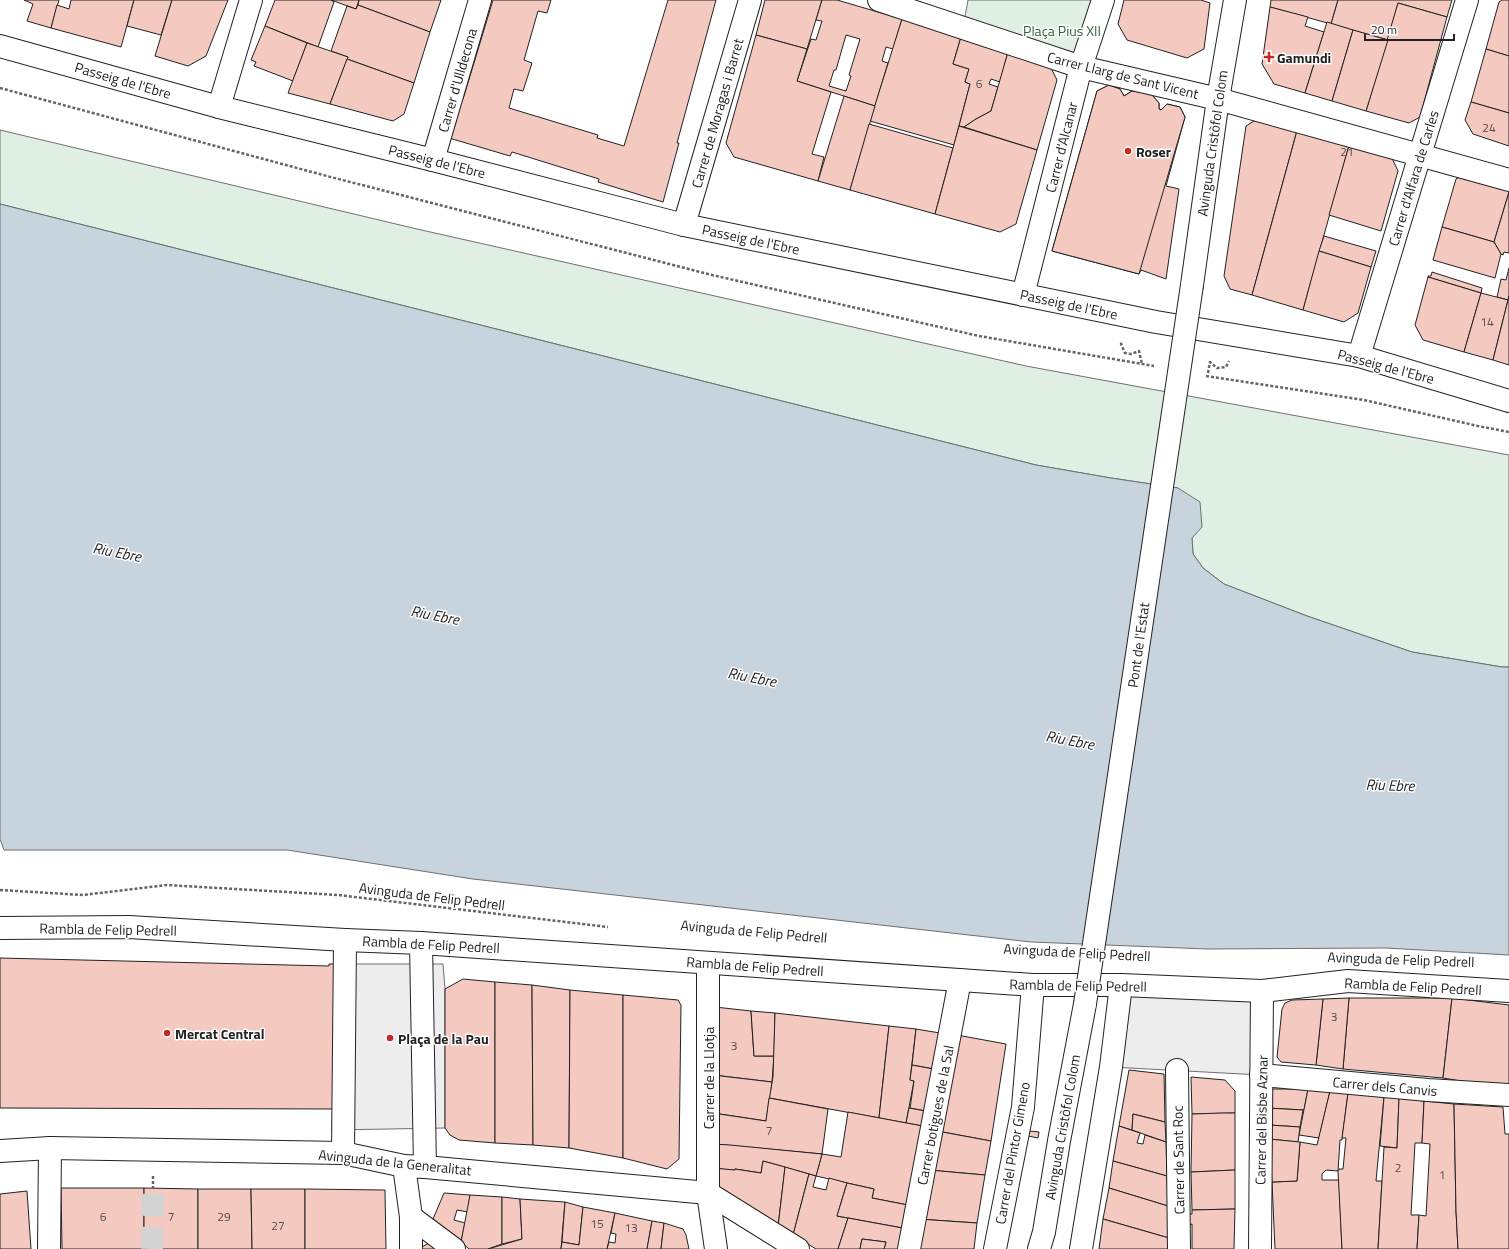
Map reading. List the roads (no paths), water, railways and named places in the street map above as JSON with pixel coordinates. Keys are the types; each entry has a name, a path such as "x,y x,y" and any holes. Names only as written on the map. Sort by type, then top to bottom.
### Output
{"street":[{"path":"219,107 251,0"},
{"name":"Carrer d'Ulldecona","path":"433,160 480,0"},
{"name":"Carrer de Moragas i Barret","path":"684,225 750,0"},
{"name":"Carrer Llarg de Sant Vicent","path":"879,0 1081,67 1218,99 1509,180"},
{"name":"Carrer d'Alcanar","path":"1023,295 1081,67 1103,0"},
{"name":"Avinguda Cristòfol Colom","path":"1192,285 1218,99 1235,0"},
{"name":"Carrer d'Alfara de Carles","path":"1360,356 1467,0"},
{"name":"Passeig de l'Ebre","path":"0,46 219,107 433,160 684,225 1156,322 1360,356 1509,402"},
{"name":"Pont de l'Estat","path":"1085,1004 1192,285"},
{"name":"Rambla de Felip Pedrell","path":"0,928 129,927 345,940 421,942 1033,985 1121,985 1262,991 1348,980 1509,991"},
{"path":"343,1153 345,940"},
{"path":"411,1249 421,942"},
{"name":"Carrer de la Llotja","path":"708,963 708,1193 716,1249"},
{"name":"Carrer botigues de la Sal","path":"909,1249 960,980"},
{"name":"Carrer del Pintor Gimeno","path":"995,1249 1023,1107 1033,985"},
{"path":"1081,1249 1111,1067 1121,985"},
{"name":"Carrer del Bisbe Aznar","path":"1260,1249 1262,991"},
{"name":"Avinguda Cristòfol Colom","path":"1043,1243 1059,1141 1085,1004"},
{"name":"Carrer de Sant Roc","path":"1177,1070 1179,1249"},
{"name":"Carrer dels Canvis","path":"1261,1075 1428,1090 1509,1095"},
{"path":"49,1249 50,1148"},
{"name":"Avinguda de la Generalitat","path":"0,1151 50,1148 343,1153 414,1166 708,1193 798,1249"},
{"path":"411,1218 454,1249"}],"water":[{"name":"Riu Ebre","path":"0,204 1036,465 1178,488 1200,502 1202,527 1192,538 1193,554 1203,568 1224,584 1307,616 1412,652 1509,667 1509,955 1386,948 1207,949 1031,942 473,879 287,850 4,850 0,839"}],"tunnel":[{"path":"152,1249 153,1189"}],"place":[{"name":"Gamundi","path":"1269,57"},
{"name":"Roser","path":"1128,151"},
{"name":"Mercat Central","path":"167,1033"},
{"name":"Plaça de la Pau","path":"390,1038"}],"park label":[{"name":"Plaça Pius XII","path":"1062,30"}]}
